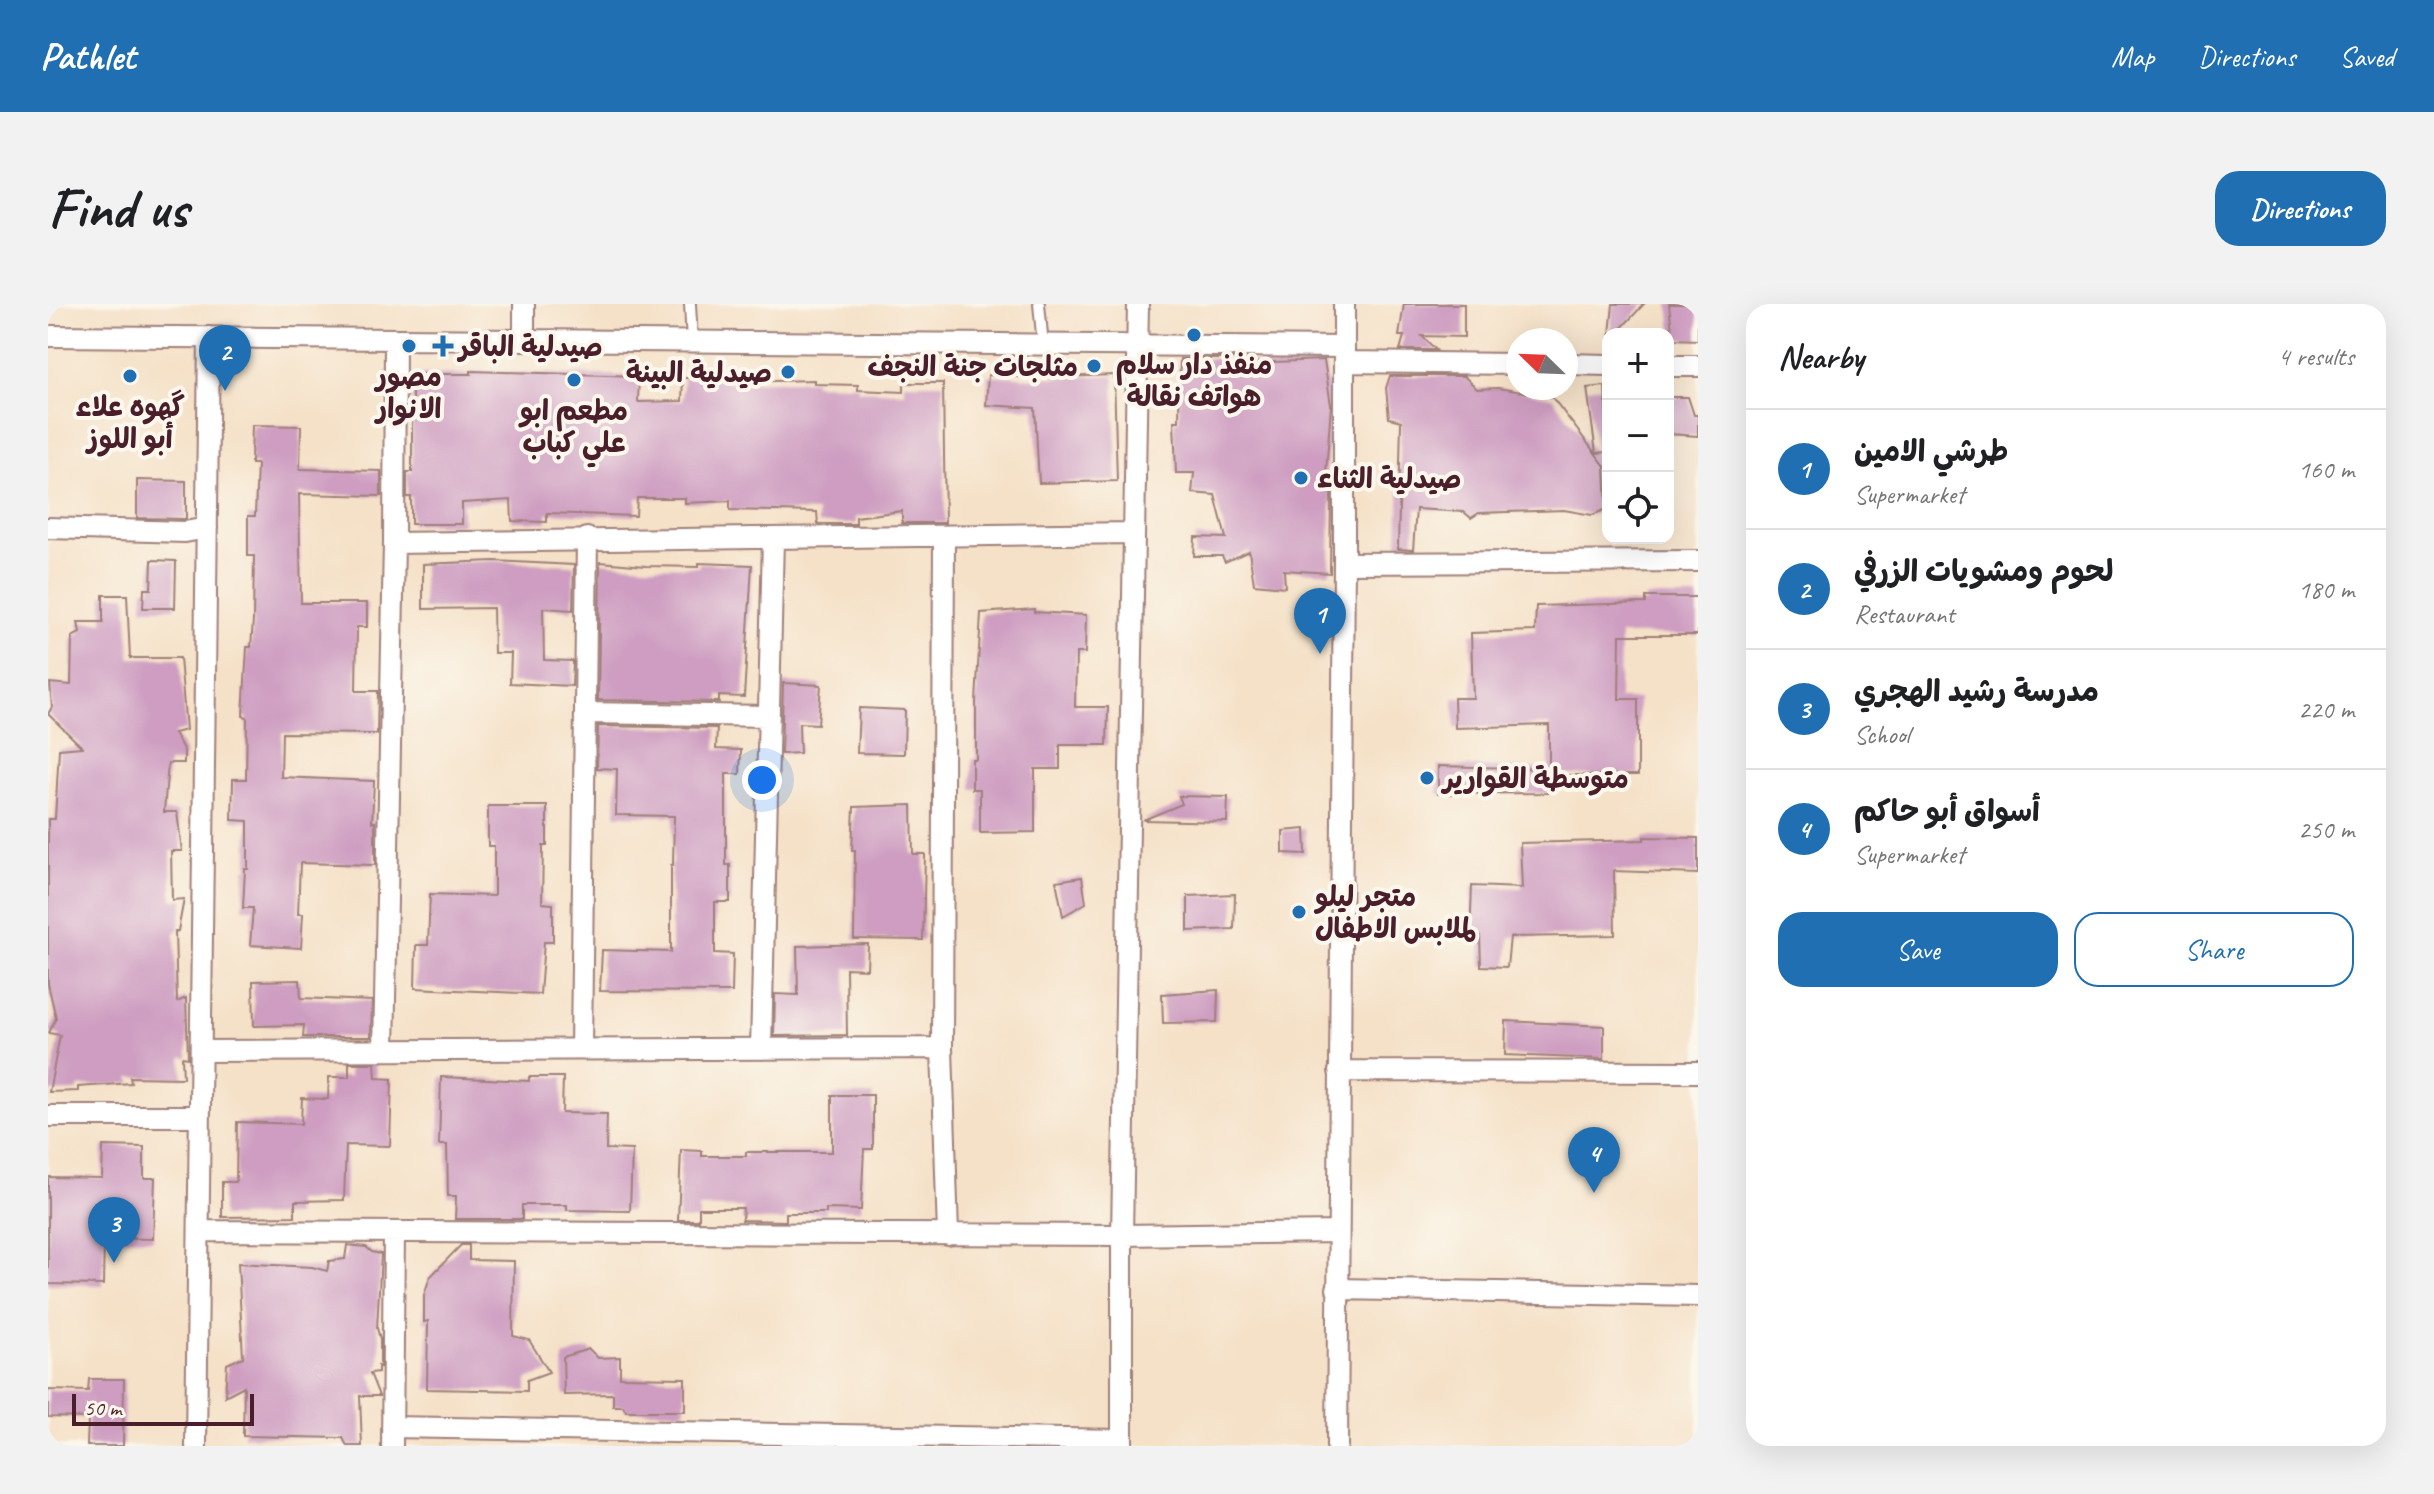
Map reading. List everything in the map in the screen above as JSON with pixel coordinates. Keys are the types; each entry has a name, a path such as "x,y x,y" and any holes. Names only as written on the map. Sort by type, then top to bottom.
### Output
{"street":[{"path":"524,304 524,340"},
{"path":"394,1233 392,1436 1122,1443 1122,1235 1138,304"},
{"path":"1337,1446 1344,304"},
{"path":"48,336 1138,345 1506,363"},
{"path":"196,1446 209,337"},
{"path":"384,1050 395,339"},
{"path":"1578,364 1602,365"},
{"path":"1674,366 1698,366"},
{"path":"48,528 185,532 207,528"},
{"path":"394,543 1133,533"},
{"path":"944,537 942,1048 948,1235"},
{"path":"581,1049 587,538"},
{"path":"761,1049 773,538"},
{"path":"1344,563 1698,561"},
{"path":"585,713 769,716"},
{"path":"201,1051 942,1048"},
{"path":"1339,1071 1698,1072"},
{"path":"48,1116 199,1116"},
{"path":"199,1231 948,1235 1337,1232"},
{"path":"1337,1289 1698,1296"}],"lane":[{"path":"690,304 692,342"},
{"path":"1039,304 1043,345"}],"building":[{"path":"1404,304 1464,304 1464,337 1422,336 1436,350 1400,350 1404,336 1399,336"},
{"path":"1613,304 1644,304 1622,328 1611,328"},
{"path":"1669,304 1698,304 1698,340 1674,339"},
{"path":"1180,359 1251,359 1251,363 1324,360 1331,405 1325,486 1331,494 1330,573 1284,570 1285,587 1254,584 1249,551 1225,562 1222,556 1194,556 1195,537 1226,538 1215,495 1192,493 1194,473 1176,473 1174,421 1179,421"},
{"path":"471,371 639,376 638,402 682,401 683,378 726,378 726,382 814,380 814,384 858,385 858,390 904,392 904,383 943,383 945,523 902,523 902,511 856,517 856,524 818,524 817,512 730,510 730,501 685,503 685,498 637,498 636,516 547,513 547,522 512,521 511,500 462,503 462,524 411,524 407,472 412,472 412,374 471,374"},
{"path":"988,375 1034,378 1114,375 1117,481 1039,483 1035,408 986,405"},
{"path":"1390,376 1464,376 1477,389 1506,389 1506,400 1554,400 1602,462 1602,511 1592,515 1564,510 1479,513 1471,518 1464,512 1416,509 1413,550 1398,549 1401,421 1389,418 1386,388"},
{"path":"1602,386 1602,452 1596,453 1587,388"},
{"path":"1674,397 1688,397 1694,415 1698,415 1698,436 1674,434"},
{"path":"252,425 301,426 300,469 381,471 381,496 299,494 301,603 367,603 367,627 357,627 356,691 378,691 377,734 282,733 281,777 374,781 372,822 375,822 375,865 300,863 298,914 303,914 301,948 250,945 253,908 243,908 245,869 248,869 248,821 232,820 233,779 246,779 247,717 243,716 247,647 251,647 253,620 254,556 248,556 248,516 255,516 257,464 251,464"},
{"path":"137,480 186,481 186,519 137,518"},
{"path":"152,560 176,561 175,608 143,608 144,589 151,589"},
{"path":"494,561 574,565 573,610 543,608 544,660 573,661 572,686 510,683 511,653 494,653 493,608 423,609 423,564"},
{"path":"600,562 646,566 699,567 699,563 752,565 744,697 719,696 719,702 598,700"},
{"path":"103,595 127,595 130,658 180,658 186,730 174,733 184,751 184,763 168,763 164,812 177,812 182,851 171,851 172,900 184,899 178,931 175,932 177,1002 186,998 188,1058 182,1057 183,1078 130,1077 131,1083 49,1092 60,1035 49,1033 56,1018 48,984 48,819 55,819 59,749 82,747 48,714 52,707 50,683 71,685 72,637 80,633 78,622 103,622"},
{"path":"1646,597 1698,597 1698,635 1620,635 1619,699 1638,699 1638,775 1549,775 1548,793 1438,794 1438,766 1549,769 1549,725 1455,728 1454,698 1473,698 1471,633 1535,631 1536,606 1646,603"},
{"path":"1034,609 1034,612 1086,615 1085,653 1076,653 1075,707 1108,707 1107,745 1060,745 1060,769 1035,769 1035,832 980,833 980,789 972,789 972,759 976,759 981,613"},
{"path":"783,683 821,685 818,724 799,723 800,753 781,754"},
{"path":"859,708 905,710 904,754 857,753"},
{"path":"598,726 717,728 716,749 741,750 740,774 726,774 726,865 730,865 730,902 715,902 715,953 733,954 732,992 600,991 602,950 671,952 674,816 616,815 617,769 597,768"},
{"path":"1179,796 1228,797 1227,822 1143,820 1182,804"},
{"path":"912,805 913,854 925,854 923,940 854,939 854,807"},
{"path":"488,806 547,806 542,903 553,904 553,942 544,942 540,994 415,988 416,945 428,945 430,894 494,896 494,846 488,846"},
{"path":"1305,829 1306,854 1283,853 1283,831"},
{"path":"1644,837 1698,838 1698,874 1614,871 1615,935 1510,937 1507,967 1481,966 1480,936 1470,936 1472,886 1522,888 1520,843 1644,840"},
{"path":"1082,877 1086,903 1063,916 1056,881"},
{"path":"1235,894 1234,929 1188,931 1188,896"},
{"path":"868,944 867,969 846,968 847,1035 774,1036 775,994 798,995 797,946"},
{"path":"300,980 301,998 372,1001 371,1037 303,1037 304,1025 254,1026 253,981"},
{"path":"1218,990 1217,1022 1163,1023 1162,994"},
{"path":"1506,1021 1604,1026 1604,1059 1505,1055"},
{"path":"349,1063 375,1063 376,1078 392,1079 390,1146 346,1145 344,1200 295,1201 295,1216 222,1217 222,1182 236,1182 237,1122 301,1124 302,1098 328,1099 329,1077 349,1077"},
{"path":"441,1077 529,1081 529,1077 563,1077 562,1113 607,1114 606,1149 632,1150 630,1211 567,1210 567,1205 522,1205 522,1219 455,1219 456,1196 448,1196 447,1145 439,1145"},
{"path":"832,1095 873,1095 873,1149 864,1149 861,1210 786,1213 786,1221 742,1220 743,1208 699,1208 699,1220 678,1220 681,1150 702,1151 702,1156 746,1156 746,1152 832,1152"},
{"path":"103,1146 144,1147 144,1178 155,1178 153,1239 104,1238 103,1285 48,1284 48,1177 102,1178"},
{"path":"347,1245 366,1247 381,1254 377,1328 380,1367 378,1372 370,1373 379,1396 360,1396 362,1446 347,1446 343,1438 243,1436 244,1386 225,1396 227,1364 243,1357 238,1263 312,1267 327,1271 329,1261 345,1259"},
{"path":"461,1245 469,1245 469,1260 514,1261 513,1336 529,1340 549,1372 527,1380 527,1391 427,1389 428,1321 424,1322 424,1295 430,1277"},
{"path":"589,1349 598,1358 620,1357 620,1377 685,1378 685,1411 626,1411 623,1406 613,1406 613,1394 564,1395 563,1357"},
{"path":"89,1379 124,1379 123,1446 87,1446 88,1418 48,1417 48,1390 88,1391"}],"place":[{"name":"منفذ دار سلام هواتف نقالة","path":"1194,335"},
{"name":"مصور الانوار","path":"409,346"},
{"name":"صيدلية الباقر","path":"443,346"},
{"name":"مثلجات جنة النجف","path":"1094,366"},
{"name":"صيدلية البينة","path":"788,372"},
{"name":"گهوه علاء أبو اللوز","path":"130,376"},
{"name":"مطعم ابو علي كباب","path":"574,380"},
{"name":"لحوم ومشويات الزرفي","path":"225,391"},
{"name":"صيدلية الثناء","path":"1301,478"},
{"name":"طرشي الامين","path":"1320,654"},
{"name":"متوسطة القوارير","path":"1427,778"},
{"name":"متجر ليلو لملابس الاطفال","path":"1299,912"},
{"name":"أسواق أبو حاكم","path":"1594,1193"},
{"name":"مدرسة رشيد الهجري","path":"114,1263"}]}
